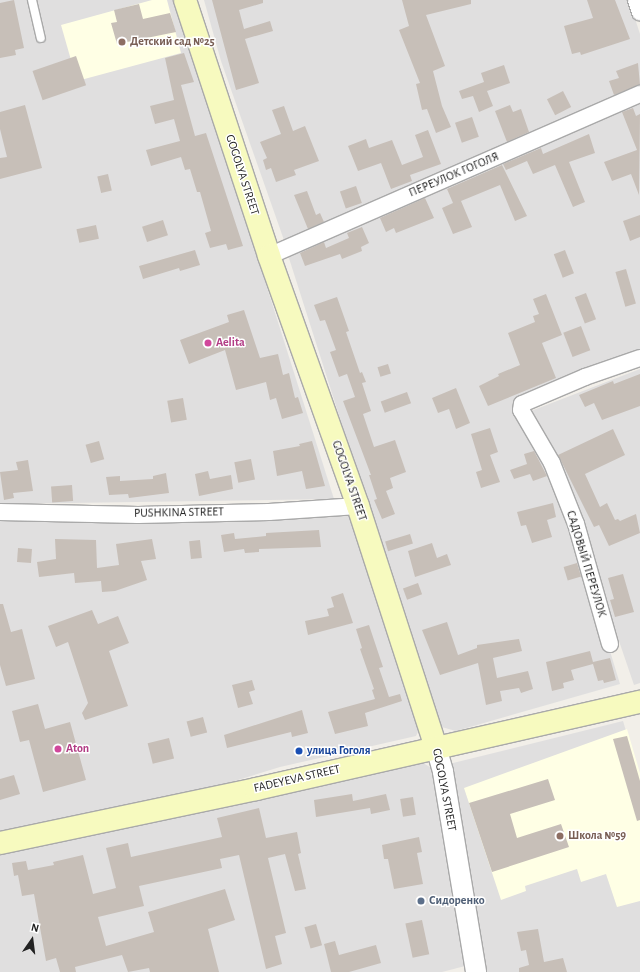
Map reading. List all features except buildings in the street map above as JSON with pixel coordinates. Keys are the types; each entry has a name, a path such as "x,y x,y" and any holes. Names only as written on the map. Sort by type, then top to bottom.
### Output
{"main road":[{"name":"GOGOLYA STREET","path":"185,0 269,256 358,506 436,747"},
{"name":"FADEYEVA STREET","path":"0,843 640,702"}],"street":[{"path":"636,0 640,12"},
{"name":"ПЕРЕУЛОК ГОГОЛЯ","path":"269,256 640,94"},
{"name":"САДОВЫЙ ПЕРЕУЛОК","path":"610,644 576,524 552,463 521,410 522,404 585,377 640,358"},
{"name":"PUSHKINA STREET","path":"0,512 145,514 269,512 358,506"},
{"name":"GOGOLYA STREET","path":"436,747 443,772 476,972"}],"lane":[{"path":"32,0 41,38"}],"shaded area":[{"path":"0,0 176,0 334,499 0,504"},
{"name":"Детский сад №25","path":"152,0 167,0 181,53 77,81 61,25"},
{"path":"204,0 629,0 640,34 640,89 285,243 221,61"},
{"path":"640,100 640,355 525,397 542,450 573,529 620,684 456,731 438,726 288,255"},
{"path":"640,369 640,683 634,685 592,562 584,521 531,411"},
{"path":"353,516 423,721 416,736 280,767 228,783 0,831 0,518"},
{"path":"623,721 640,777 640,972 486,972 449,764"},
{"name":"Школа №59","path":"627,729 640,773 640,901 617,907 606,874 581,882 577,869 525,886 526,891 501,900 464,788"},
{"path":"423,763 435,770 469,965 442,972 0,972 0,855"}],"place":[{"name":"Детский сад №25","path":"122,42"},
{"name":"Aelita","path":"208,343"},
{"name":"Aton","path":"58,749"},
{"name":"улица Гоголя","path":"299,751"},
{"name":"Школа №59","path":"560,836"},
{"name":"Сидоренко","path":"421,901"}]}
